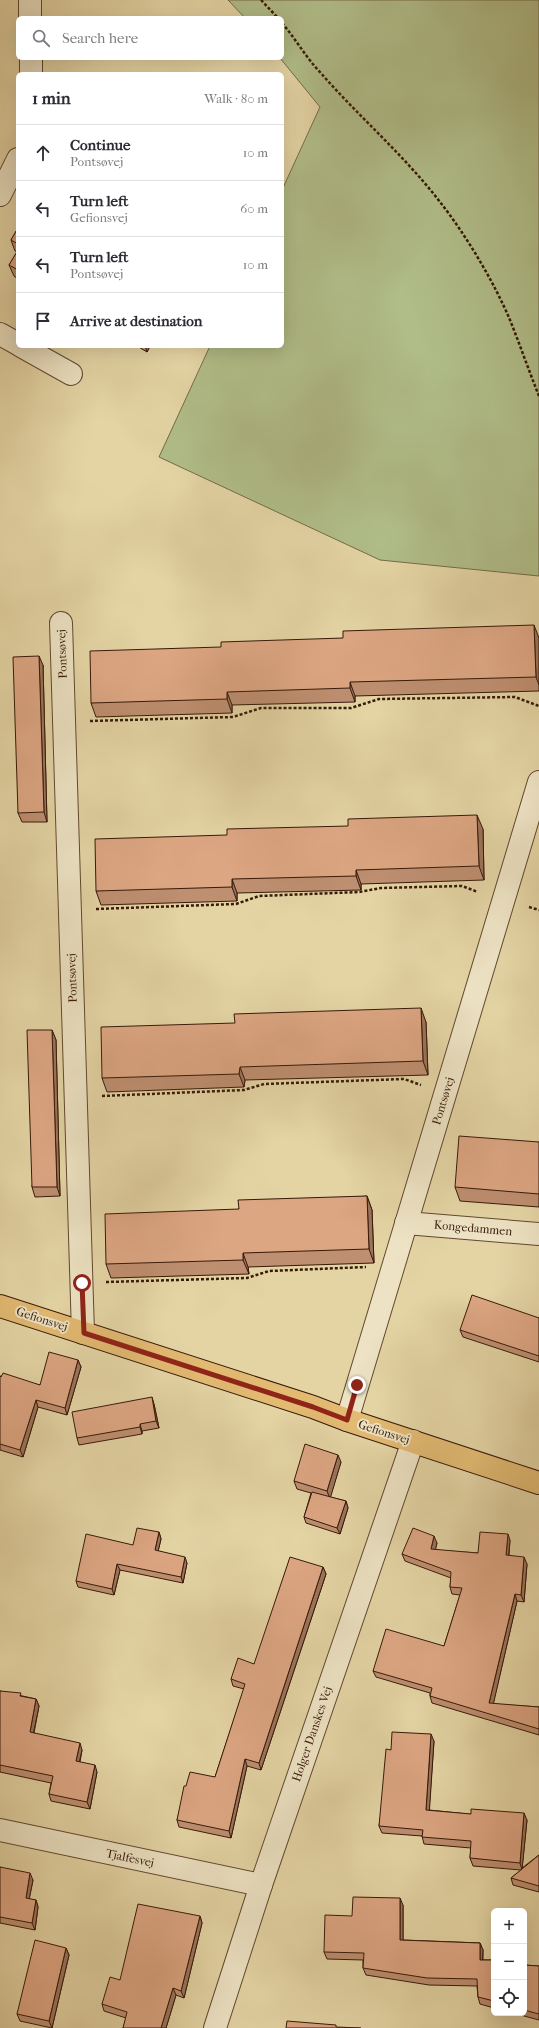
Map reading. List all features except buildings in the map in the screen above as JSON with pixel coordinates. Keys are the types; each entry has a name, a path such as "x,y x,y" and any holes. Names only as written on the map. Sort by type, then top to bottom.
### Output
{"main road":[{"name":"Gefionsvej","path":"0,1306 313,1407 347,1420 539,1483"}],"street":[{"path":"30,0 30,16"},
{"path":"31,60 31,72"},
{"path":"0,195 16,163"},
{"path":"0,334 16,343"},
{"path":"25,348 71,374"},
{"name":"Pontsøvej","path":"61,624 84,1333"},
{"name":"Pontsøvej","path":"347,1420 539,782"},
{"name":"Kongedammen","path":"406,1222 539,1234"},
{"name":"Holger Danskes Vej","path":"215,2028 260,1886 412,1441"},
{"name":"Tjalfesvej","path":"0,1830 260,1886"}],"path":[{"path":"261,0 276,16"},
{"path":"284,26 318,70 374,130 406,160 441,203 461,232 493,286 509,319 539,396"},
{"path":"64,722 233,717 261,708 351,708 379,699 515,697 539,706"},
{"path":"70,910 236,904 258,896 359,892 381,888 462,886 480,893"},
{"path":"76,1097 244,1090 264,1084 404,1079 426,1088"},
{"path":"82,1283 247,1278 269,1271 372,1267 392,1269"}],"green space":[{"path":"228,0 539,0 539,576 380,560 159,457 209,348 284,348 284,186 320,107 282,60 284,60 284,16 243,16"}],"route":[{"path":"82,1283 84,1333 313,1407 347,1420 357,1385"}]}
